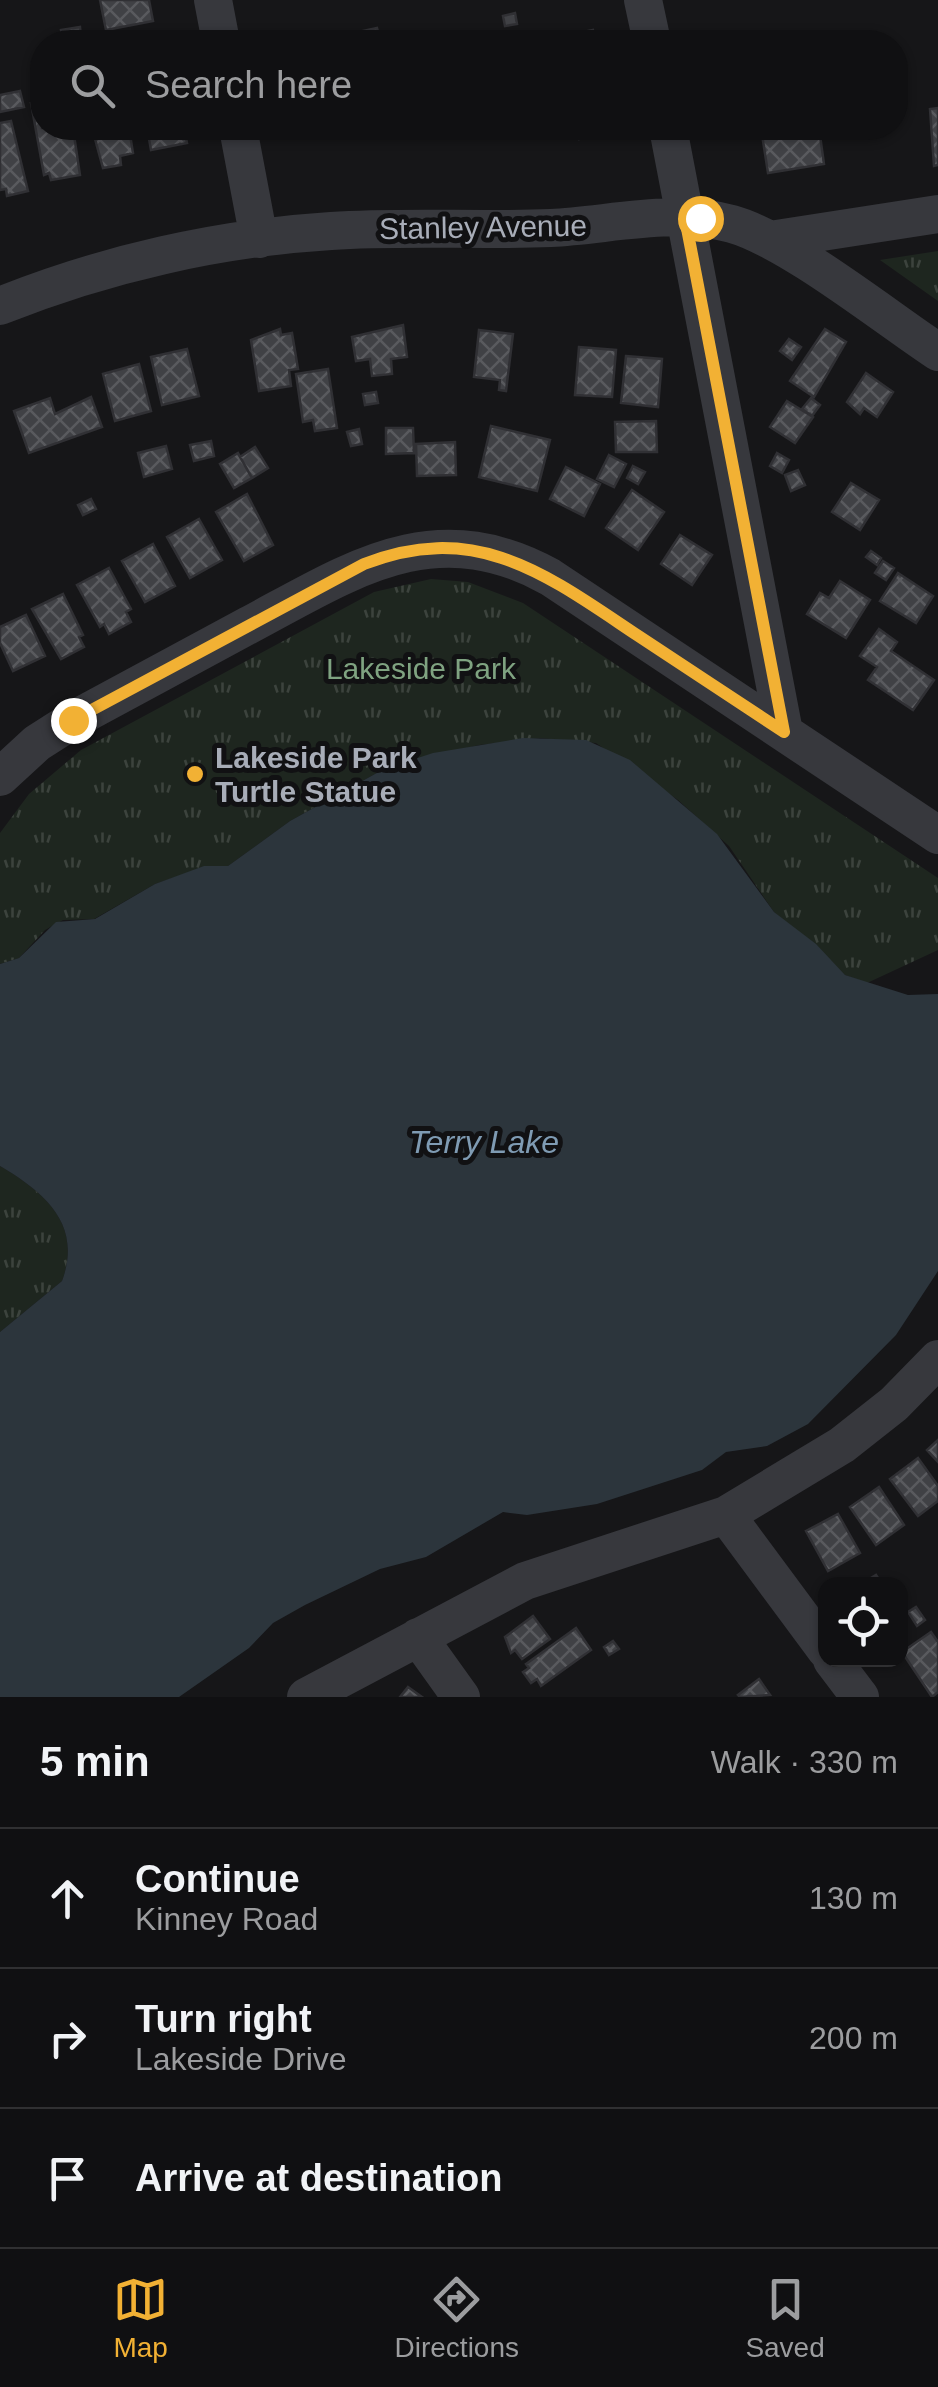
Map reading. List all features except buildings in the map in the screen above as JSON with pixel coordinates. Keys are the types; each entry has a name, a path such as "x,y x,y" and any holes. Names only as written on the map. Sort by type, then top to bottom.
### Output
{"street":[{"path":"213,0 219,30"},
{"path":"644,0 650,30"},
{"path":"240,140 259,238"},
{"path":"670,140 784,732"},
{"path":"770,240 938,214"},
{"name":"Stanley Avenue","path":"0,306 97,272 259,238 331,231 516,229 685,218 732,224 770,240 938,352"},
{"path":"7,754 351,571 390,555 439,548 491,553 536,569 938,835"},
{"path":"306,1697 542,1574 658,1540 726,1515 842,1445 894,1404 938,1359"},
{"path":"726,1515 818,1639"},
{"path":"418,1637 461,1697"},
{"path":"837,1667 860,1697"}],"green space":[{"path":"938,251 938,301 880,260"},
{"name":"Lakeside Park","path":"431,579 468,582 523,603 938,878 938,950 867,983 845,975 774,912 729,846 678,800 596,743 540,738 479,745 384,769 290,821 228,866 204,867 155,884 94,919 63,920 45,930 19,958 0,964 0,833 29,794 81,750 374,592"},
{"path":"0,1166 31,1187 55,1212 63,1226 67,1261 62,1281 0,1332"}],"water":[{"name":"Terry Lake","path":"523,738 586,740 630,760 717,834 774,912 816,944 845,975 908,995 938,994 938,1271 896,1335 808,1424 767,1446 726,1452 702,1470 597,1504 527,1515 503,1512 426,1557 380,1569 273,1623 249,1648 179,1697 0,1697 0,1332 62,1281 67,1243 63,1226 44,1199 0,1166 0,964 19,958 56,922 95,919 155,884 204,866 228,866 290,821 384,769 433,753"}],"place":[{"name":"Lakeside Park Turtle Statue","path":"195,774"}],"route":[{"path":"73,720 364,564 404,552 458,548 506,557 550,577 784,732 685,218 700,218"}]}
